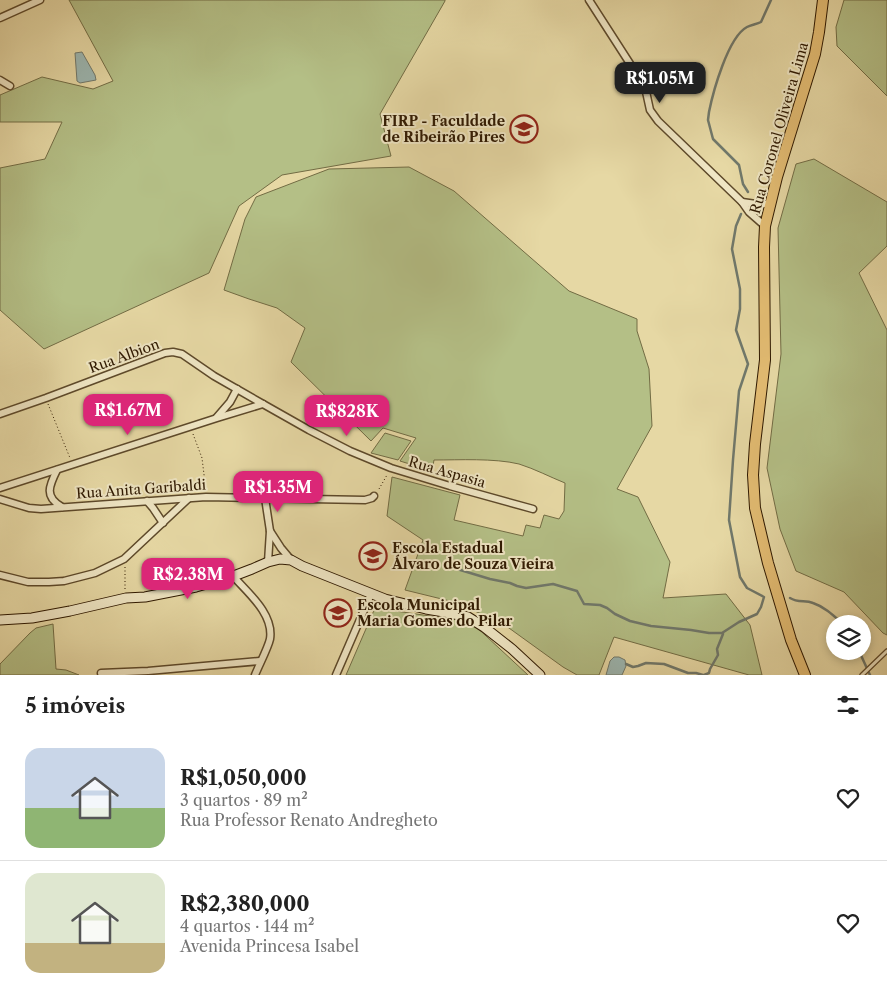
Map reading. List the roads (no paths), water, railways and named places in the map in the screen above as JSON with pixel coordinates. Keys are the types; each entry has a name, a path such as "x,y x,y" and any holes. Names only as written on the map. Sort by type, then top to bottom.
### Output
{"main road":[{"name":"Rua Coronel Oliveira Lima","path":"805,675 791,640 768,563 755,508 753,475 754,444 765,360 765,226 777,177 815,54 823,0"},
{"path":"0,620 32,618 126,598 145,597 234,576 268,562 291,560 385,599 468,617 498,638 540,675"}],"street":[{"path":"0,18 40,0"},
{"path":"589,0 645,87 650,110 658,122 745,203 750,212 765,226"},
{"path":"0,80 10,86"},
{"path":"745,203 771,204"},
{"name":"Rua Aspasia","path":"173,352 182,354 214,376 262,404 350,451 391,468 533,509"},
{"name":"Rua Albion","path":"0,414 165,353 173,352"},
{"path":"217,418 238,390"},
{"path":"0,488 262,404"},
{"path":"57,470 50,484 50,493 57,504 63,508"},
{"name":"Rua Anita Garibaldi","path":"0,499 29,508 41,509 206,497 364,500 374,496"},
{"path":"0,575 28,582 49,582 64,581 95,573 124,559 189,498"},
{"path":"265,498 270,531 268,562"},
{"path":"147,501 163,523"},
{"path":"270,531 291,560"},
{"path":"234,576 253,597 267,618 270,631 270,640 255,675"},
{"path":"336,675 371,594"},
{"path":"102,673 260,662"}],"lane":[{"path":"862,675 887,651"}],"water":[{"path":"82,52 96,80 80,83 77,81 75,53"},
{"path":"614,657 625,660 626,666 622,675 606,675 610,661"}],"waterway":[{"path":"748,192 743,184 739,165 713,139 708,120 718,79 728,53 740,33 747,27 761,22 771,0"},
{"path":"457,569 526,588 553,584 577,591 584,604 600,605 630,621 651,626 722,633 739,622 757,614 764,597 747,588 740,577 729,520 739,391 748,364 736,330 740,309 740,289 732,249 736,226 741,214"},
{"path":"790,598 810,602 832,615"},
{"path":"704,675 709,673 718,655 717,649 723,634"},
{"path":"863,660 870,675"},
{"path":"626,664 633,667 646,663 664,664 688,673 703,675"}],"place":[{"name":"FIRP - Faculdade de Ribeirão Pires","path":"524,129"},
{"name":"Escola Estadual Álvaro de Souza Vieira","path":"373,556"},
{"name":"Escola Municipal Maria Gomes do Pilar","path":"338,613"}]}
